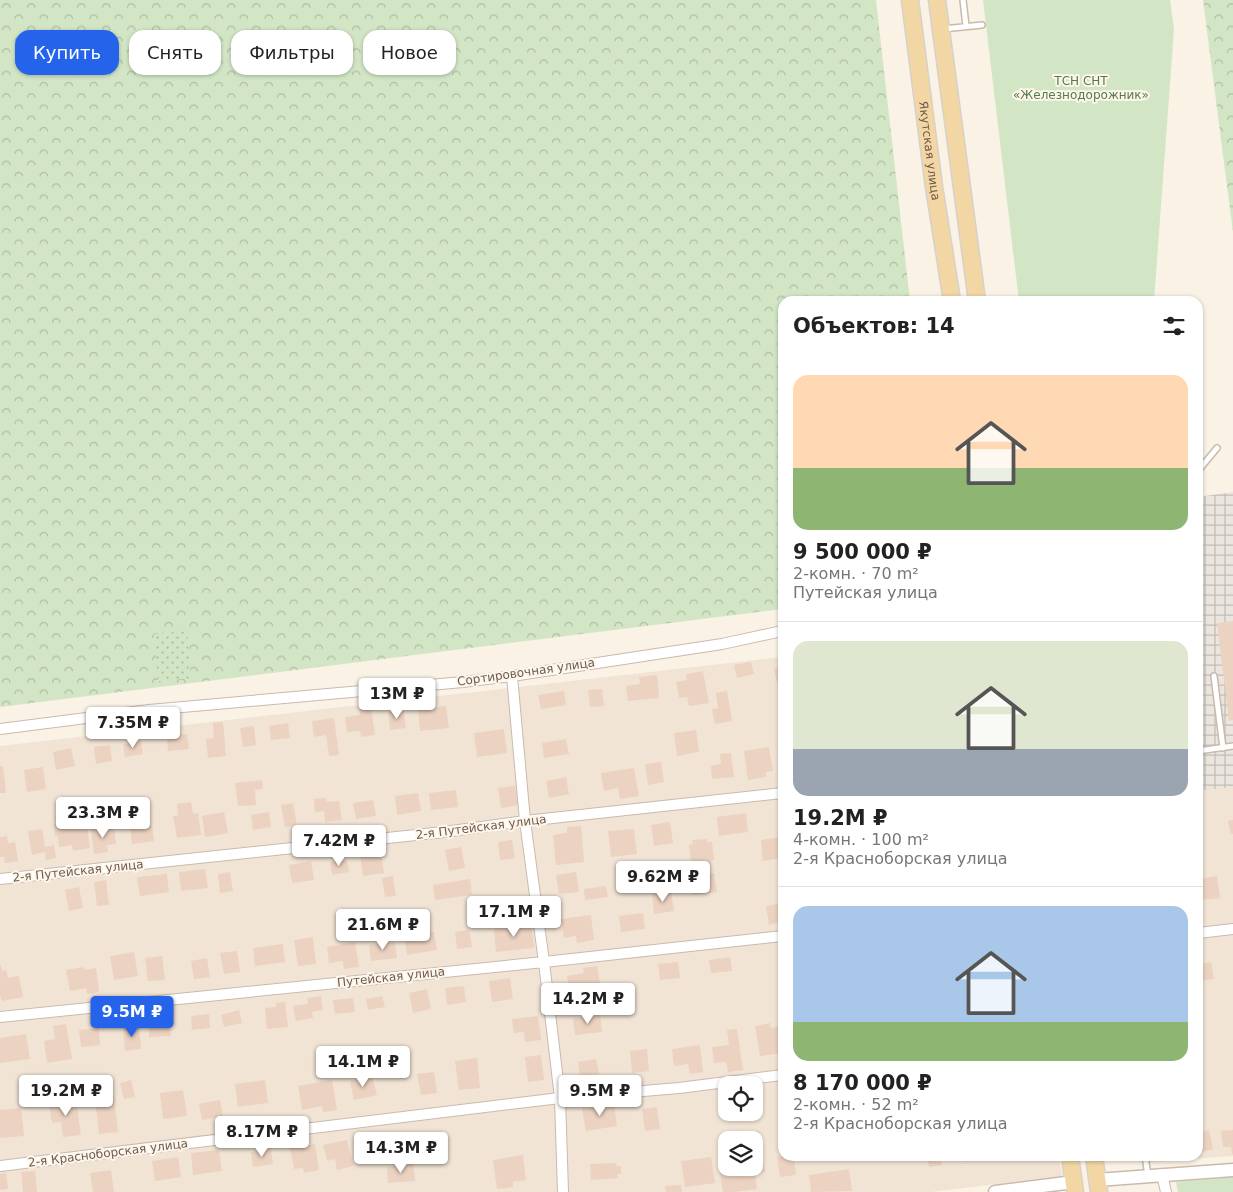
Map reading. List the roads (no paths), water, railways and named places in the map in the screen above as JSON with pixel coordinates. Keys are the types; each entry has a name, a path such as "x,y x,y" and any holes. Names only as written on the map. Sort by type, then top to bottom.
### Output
{"main road":[{"name":"Якутская улица","path":"910,0 934,187 951,296"},
{"path":"937,0 976,296"},
{"path":"1071,1161 1074,1187 1098,1186 1095,1161"}],"street":[{"name":"Сортировочная улица","path":"0,729 149,710 512,676 722,644 778,631"},
{"path":"512,676 525,821 560,1098 563,1192"},
{"name":"2-я Путейская улица","path":"0,879 444,832 525,821 778,793"},
{"path":"1203,932 1233,929"},
{"name":"Путейская улица","path":"0,1017 778,936"},
{"name":"2-я Красноборская улица","path":"0,1166 560,1098 679,1088 778,1076"},
{"path":"1098,1186 1162,1174 1230,1172"},
{"path":"1162,1174 1166,1192"},
{"path":"995,1192 1074,1187"}],"lane":[{"path":"963,0 966,26"},
{"path":"940,30 982,25"},
{"path":"1203,465 1217,448"},
{"path":"1214,676 1223,748"},
{"path":"1203,750 1233,746"},
{"path":"1146,1161 1148,1176"}],"park label":[{"name":"ТСН СНТ «Железнодорожник»","path":"1081,88"}]}
